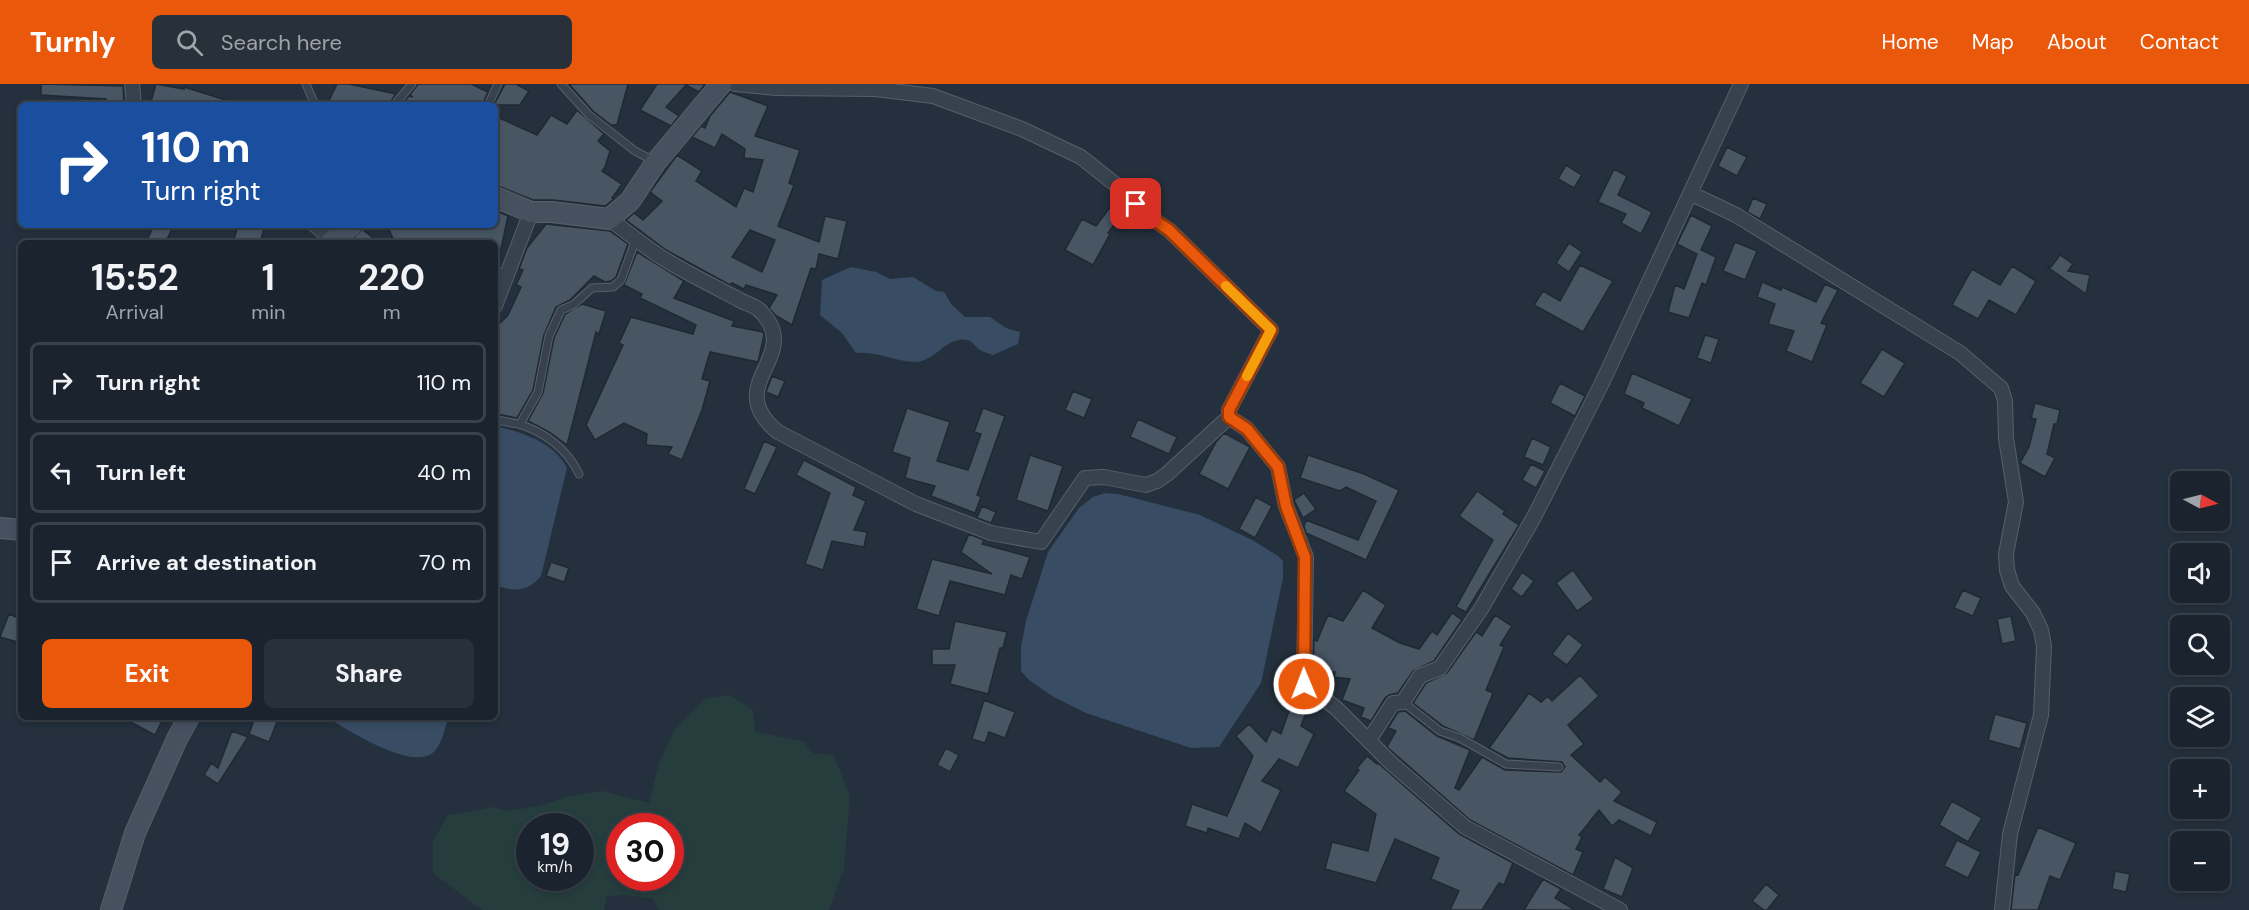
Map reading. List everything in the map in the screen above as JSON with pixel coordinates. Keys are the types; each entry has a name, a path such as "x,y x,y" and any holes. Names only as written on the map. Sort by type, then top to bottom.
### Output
{"street":[{"path":"132,84 134,102"},
{"path":"609,219 630,201 656,162 721,84"},
{"path":"498,198 531,212 552,212 609,219 667,261 759,310 771,325 773,340 756,397 758,409 765,421 778,432 916,504 991,533 1041,542 1085,478 1104,477 1146,485 1157,481 1229,417 1229,410 1271,330 1169,230 1147,215 1125,192 1081,157 1022,129 933,96 876,89 776,88 735,84"},
{"path":"1369,740 1393,703 1403,702 1420,676 1440,668 1480,609 1534,517 1602,383 1692,194 1741,84"},
{"path":"1692,194 1736,215 1960,353 2001,388 2005,401 2006,438 2016,502 2006,554 2007,570 2012,586 2033,613 2041,630 2044,646 2041,715 2010,834 2002,910"},
{"path":"498,289 501,272 531,212"},
{"path":"318,228 330,240"},
{"path":"332,240 347,228"},
{"path":"1229,417 1247,429 1278,467 1286,506 1305,557 1304,684 1336,708 1398,770 1465,827 1620,910"},
{"path":"0,528 18,530"},
{"path":"111,910 135,833 187,720"}],"lane":[{"path":"306,84 314,102"},
{"path":"397,102 412,84"},
{"path":"489,102 498,84"},
{"path":"561,84 590,115 635,152 656,162"},
{"path":"520,424 538,392 549,336 561,310 573,306 592,288 613,287 621,280 636,239"},
{"path":"498,420 520,424 554,441 573,459 579,474"},
{"path":"1403,702 1440,731 1460,738 1506,764 1559,767"}],"green space":[{"path":"730,695 753,710 755,732 803,741 813,753 834,756 850,796 844,868 829,910 659,910 653,899 625,895 607,896 604,910 482,910 433,873 433,841 448,815 493,807 507,811 540,806 569,796 602,791 649,803 659,763 675,729 706,698"}],"water":[{"path":"851,267 876,272 890,279 913,277 936,291 944,292 952,305 965,317 990,317 1006,328 1020,332 1018,344 993,355 980,350 970,341 955,341 930,357 916,362 856,353 842,333 820,315 822,280"},
{"path":"498,427 526,435 545,445 554,451 567,468 541,576 526,588 509,589 498,586"},
{"path":"1105,493 1118,494 1200,515 1252,540 1283,561 1283,578 1261,683 1219,747 1191,748 1086,713 1052,696 1029,680 1021,671 1021,647 1026,621 1048,552 1079,508 1093,497"},
{"path":"331,720 448,720 437,749 424,757 410,757 395,753 363,739"}],"building":[{"path":"41,84 123,86 124,102 106,102 106,99 41,95"},
{"path":"156,84 184,89 184,87 232,102 151,102"},
{"path":"337,84 349,84 396,94 390,102 328,102"},
{"path":"418,84 471,84 488,92 483,102 404,102 409,96 413,97 410,95"},
{"path":"505,84 516,84 529,91 520,105 498,105 498,102 496,102"},
{"path":"569,84 628,84 617,125 611,125 593,111"},
{"path":"657,84 705,84 699,92 686,85 666,107 679,116 671,126 640,110"},
{"path":"730,92 768,106 755,136 800,150 789,183 794,185 778,226 819,242 825,216 847,221 838,259 819,254 816,269 811,268 792,325 775,315 769,308 777,295 746,285 744,289 732,283 730,285 666,250 626,220 634,213 643,220 662,201 650,192 677,155 702,171 696,181 736,207 744,188 753,192 763,160 744,158 745,149 722,134 715,148 692,137 701,126 705,128 710,116","holes":["750,230 775,240 762,272 732,257"]},
{"path":"577,110 604,134 598,141 610,151 602,171 622,184 612,198 614,199 605,206 533,200 498,186 498,117 537,135 551,115 567,124"},
{"path":"1727,147 1747,157 1737,176 1718,166"},
{"path":"1566,165 1582,175 1574,188 1558,179"},
{"path":"1614,169 1627,176 1618,195 1652,212 1641,234 1621,223 1626,214 1598,202"},
{"path":"1753,198 1767,204 1760,219 1747,212"},
{"path":"1114,202 1125,210 1108,233 1110,234 1093,265 1065,250 1082,219 1096,226"},
{"path":"498,211 508,216 501,249 498,248 498,240 394,240 388,228 498,228"},
{"path":"1691,215 1712,226 1701,250 1716,257 1706,285 1702,283 1689,318 1668,312 1675,285 1684,289 1697,254 1677,244"},
{"path":"546,224 610,231 628,244 616,277 605,282 594,276 570,300 556,307 544,335 533,390 517,418 498,414 498,325 508,315 521,287 516,285 523,270 519,269 527,248"},
{"path":"153,228 172,228 166,240 148,238"},
{"path":"237,228 264,229 261,240 234,240"},
{"path":"362,229 375,240 351,240"},
{"path":"1735,242 1757,251 1745,280 1723,271"},
{"path":"1569,243 1582,252 1569,272 1556,263"},
{"path":"637,252 684,281 674,298 734,321 732,326 763,332 764,335 758,362 710,352 702,379 710,381 702,410 682,460 668,454 672,447 646,445 647,434 624,423 595,440 586,425 623,345 619,343 631,317 693,334 696,325 640,298 642,294 624,285"},
{"path":"2060,255 2073,264 2068,271 2090,275 2086,294 2046,266 2051,267"},
{"path":"1580,265 1613,281 1583,332 1534,305 1543,291 1560,301"},
{"path":"2012,266 2036,281 2016,315 1989,300 1978,319 1952,305 1972,269 2000,285"},
{"path":"1762,282 1781,290 1782,287 1816,302 1825,284 1838,290 1821,323 1827,325 1812,362 1786,351 1794,331 1768,324 1775,304 1757,297"},
{"path":"582,304 606,311 599,334 596,332 567,445 528,421 543,393 554,338 565,314"},
{"path":"1705,335 1719,339 1711,363 1697,358"},
{"path":"1882,349 1905,363 1884,397 1860,383"},
{"path":"1632,373 1692,399 1679,426 1642,408 1644,403 1624,394"},
{"path":"772,376 785,381 778,397 766,392"},
{"path":"1560,383 1585,396 1575,416 1550,403"},
{"path":"1073,391 1092,399 1084,418 1065,410"},
{"path":"2035,403 2060,410 2047,454 2055,458 2045,477 2020,463 2029,447 2036,419 2031,418"},
{"path":"907,408 950,422 937,461 968,470 981,434 974,432 983,408 1005,416 977,495 981,497 975,513 931,496 935,486 905,478 910,458 892,452"},
{"path":"1138,419 1177,437 1169,454 1130,437"},
{"path":"1224,433 1250,447 1228,489 1199,474 1216,442"},
{"path":"1532,438 1551,447 1543,465 1524,457"},
{"path":"764,441 777,447 755,494 744,489"},
{"path":"1030,455 1063,466 1048,511 1016,500"},
{"path":"1308,455 1364,474 1399,490 1366,560 1306,533 1304,526 1306,520 1358,540 1376,501 1346,487 1340,491 1300,478"},
{"path":"804,460 856,487 853,495 866,501 854,530 867,532 864,547 832,541 823,570 805,564 830,493 796,475"},
{"path":"1531,464 1545,471 1536,488 1522,480"},
{"path":"1477,491 1505,511 1503,514 1519,525 1466,612 1456,607 1493,540 1459,516"},
{"path":"1304,493 1316,509 1303,518 1294,500"},
{"path":"1256,497 1272,506 1255,538 1239,529"},
{"path":"982,506 996,512 991,523 977,518"},
{"path":"969,534 984,540 982,544 1030,557 1022,579 1011,575 1005,595 950,581 939,616 916,609 932,559 992,574 961,552"},
{"path":"551,562 569,568 564,582 546,576"},
{"path":"1573,570 1594,599 1577,611 1556,583"},
{"path":"1522,572 1534,581 1522,597 1511,589"},
{"path":"1363,590 1386,605 1372,628 1400,643 1419,649 1432,631 1437,635 1452,613 1462,620 1434,661 1413,671 1398,693 1385,698 1371,721 1361,717 1364,708 1342,700 1350,679 1334,677 1335,672 1313,672 1314,639 1317,641 1328,615 1343,621"},
{"path":"1963,590 1981,598 1973,616 1954,608"},
{"path":"9,614 18,618 18,642 0,637"},
{"path":"1495,615 1512,626 1500,645 1504,647 1486,690 1493,693 1474,740 1443,726 1413,703 1426,683 1447,673 1476,632 1482,636"},
{"path":"2011,616 2016,641 2002,644 1997,619"},
{"path":"955,621 1007,632 1003,648 1000,648 988,694 950,684 955,665 932,665 932,649 949,649"},
{"path":"1568,633 1583,645 1567,665 1552,654"},
{"path":"1580,675 1599,696 1568,725 1584,744 1571,755 1600,782 1605,777 1622,792 1614,801 1657,822 1651,836 1619,820 1612,826 1599,810 1579,835 1582,837 1576,849 1583,852 1573,875 1470,820 1387,747 1396,731 1388,728 1398,712 1405,711 1437,736 1470,750 1455,788 1459,790 1482,757 1505,770 1561,772 1565,767 1562,762 1508,758 1489,748 1529,693 1541,702 1548,696 1552,701"},
{"path":"984,700 1015,712 1005,738 989,732 985,743 972,739"},
{"path":"1292,702 1308,707 1301,726 1314,734 1298,768 1279,759 1262,781 1281,790 1261,833 1245,823 1239,839 1208,828 1207,833 1185,826 1192,804 1227,816 1253,756 1236,736 1249,724 1266,742 1272,729 1281,734"},
{"path":"1995,714 2027,723 2020,749 1988,740"},
{"path":"127,720 162,720 155,735"},
{"path":"254,720 278,720 269,742 249,734"},
{"path":"232,731 248,737 218,784 204,775 211,763 218,768"},
{"path":"946,748 959,755 950,772 937,765"},
{"path":"1367,756 1459,834 1513,863 1504,885 1499,883 1482,910 1450,910 1459,891 1431,879 1439,858 1395,839 1376,883 1325,869 1332,842 1368,851 1376,814 1344,791"},
{"path":"1952,801 1982,818 1968,842 1939,825"},
{"path":"2038,827 2076,843 2060,880 2050,876 2038,910 2011,910 2015,874 2018,875"},
{"path":"1957,840 1981,852 1968,878 1944,866"},
{"path":"1615,857 1633,868 1622,897 1603,889"},
{"path":"2115,871 2130,874 2126,892 2112,889"},
{"path":"1543,879 1561,889 1555,898 1575,910 1524,910"},
{"path":"1766,884 1779,895 1767,910 1764,910 1752,901"}],"slow traffic":[{"path":"1226,286 1271,330 1247,376"}],"route":[{"path":"1136,204 1147,215 1169,230 1271,330 1229,410 1229,417 1247,429 1278,467 1286,506 1302,544 1305,557 1304,684"}]}
